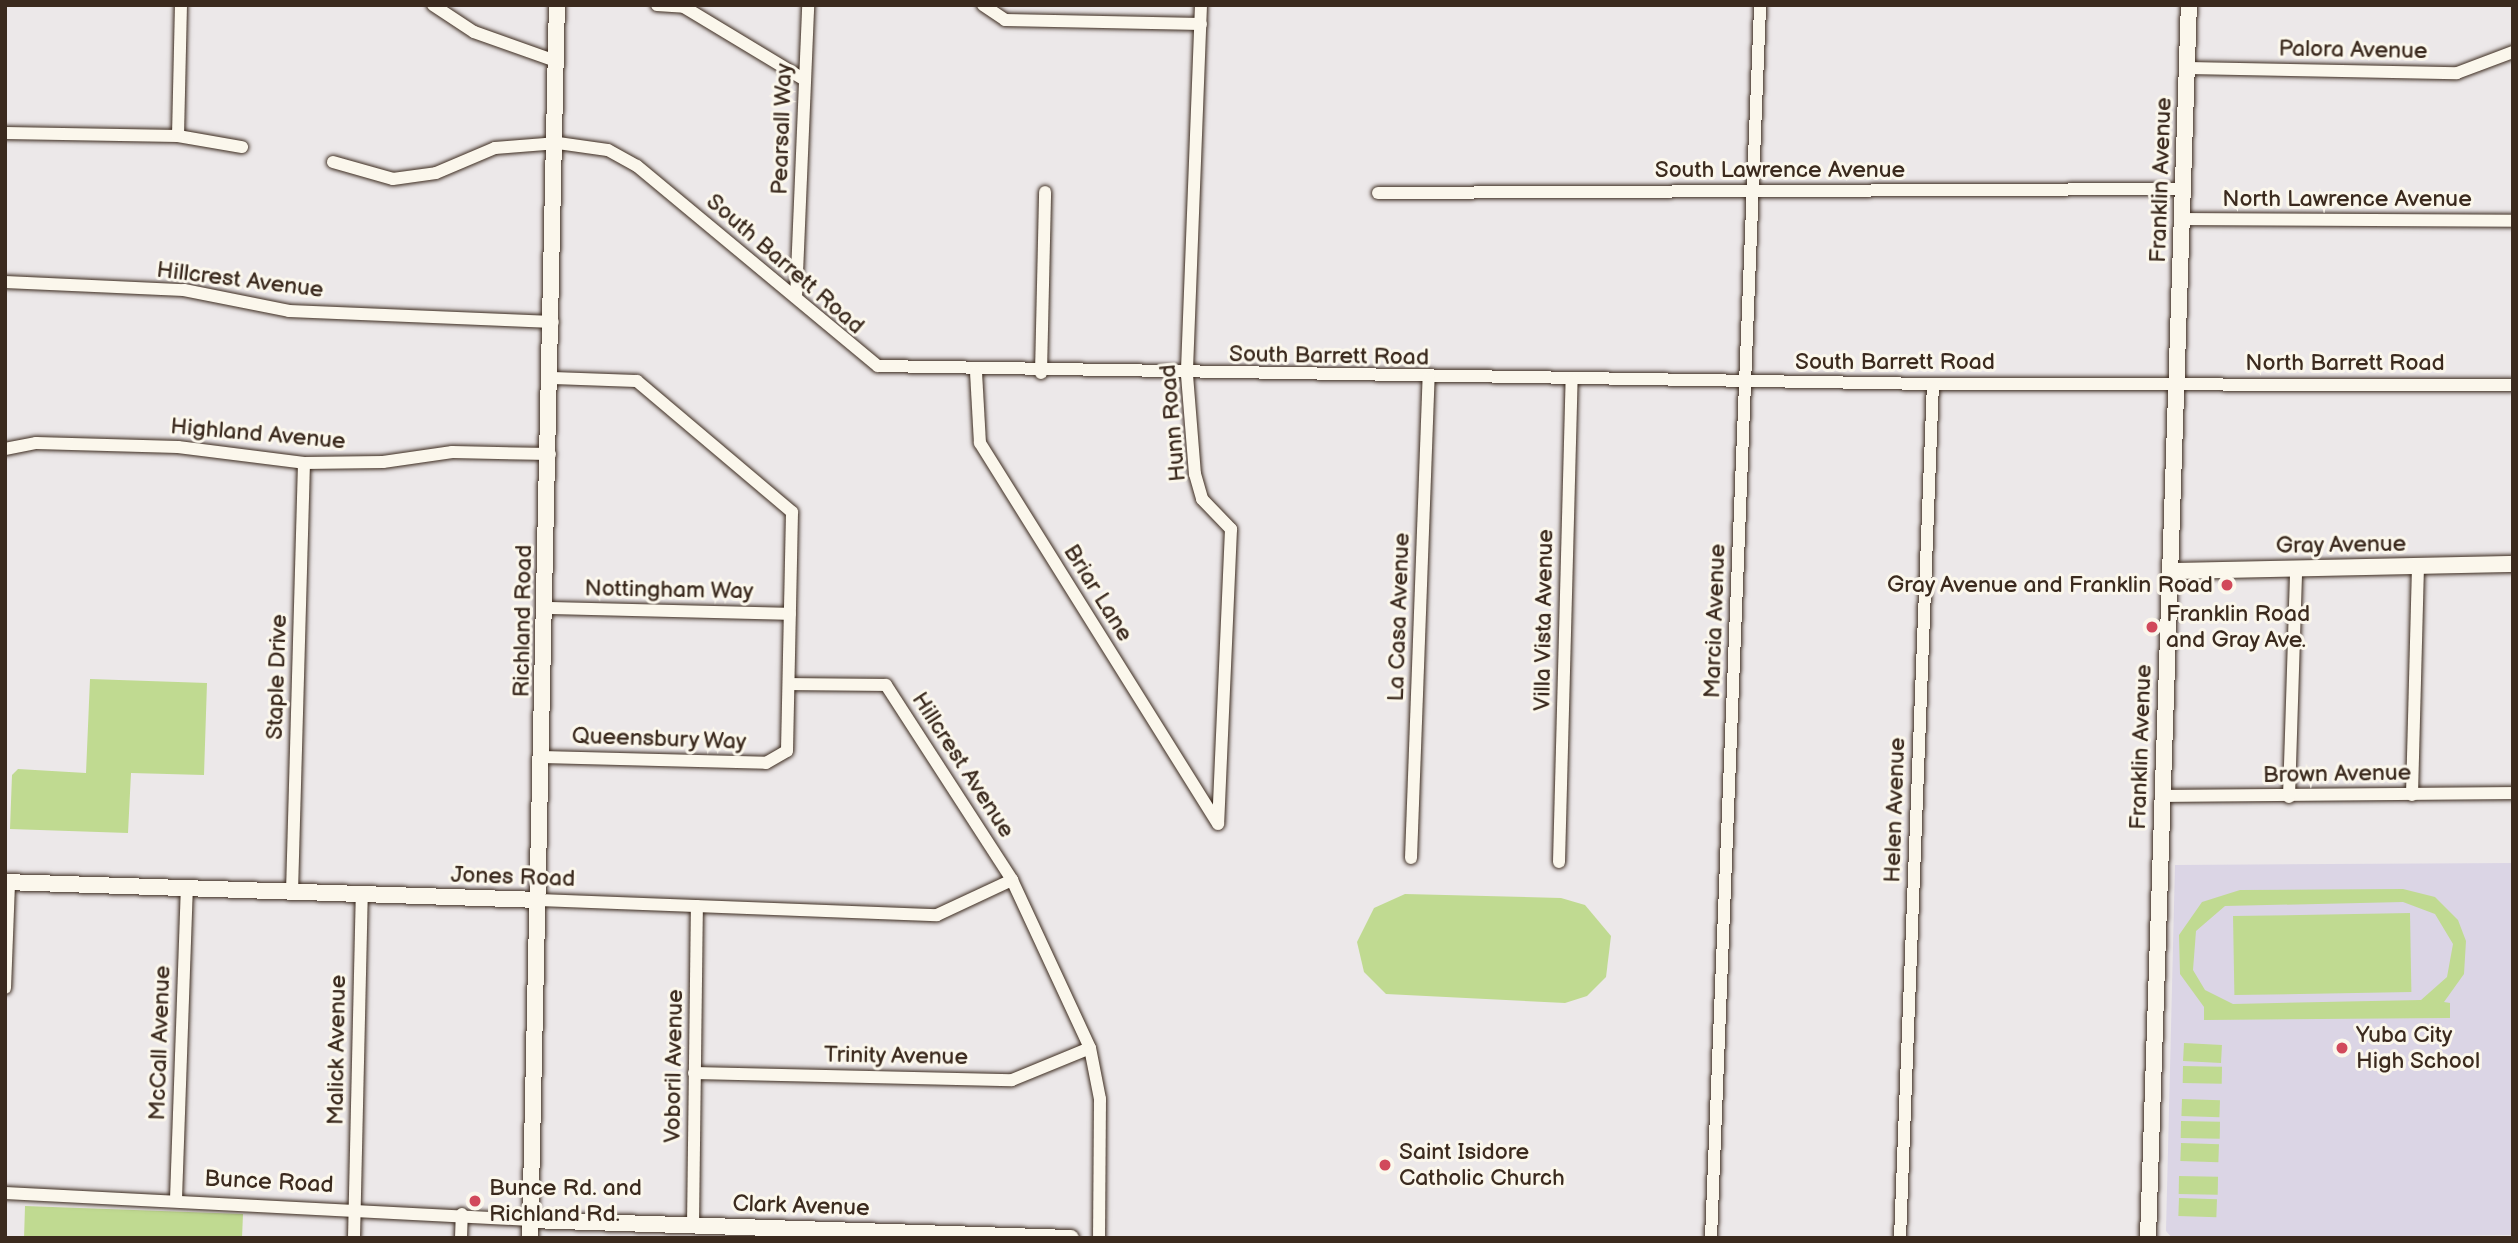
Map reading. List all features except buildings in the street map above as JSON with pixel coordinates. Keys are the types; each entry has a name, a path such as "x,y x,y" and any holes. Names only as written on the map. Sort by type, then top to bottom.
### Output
{"street":[{"path":"178,135 181,5"},
{"path":"433,5 486,37 556,61"},
{"name":"Richland Road","path":"530,1238 558,143 557,5"},
{"path":"657,5 684,7 805,80"},
{"name":"Pearsall Way","path":"796,297 808,5"},
{"path":"983,5 1004,19 1201,24"},
{"name":"Hunn Road","path":"1202,5 1187,375 1198,487 1231,529 1218,824"},
{"name":"Marcia Avenue","path":"1712,1238 1760,5"},
{"name":"Franklin Avenue","path":"2148,1238 2189,5"},
{"name":"Palora Avenue","path":"2188,68 2457,73 2483,69 2513,52"},
{"path":"5,133 178,135 242,147"},
{"name":"South Barrett Road","path":"333,162 393,179 436,173 495,148 558,143 608,150 637,166 796,297 853,351 878,366 976,372 1187,375 1933,384 2177,383"},
{"name":"South Lawrence Avenue","path":"1378,193 2182,190"},
{"path":"1041,373 1045,192"},
{"name":"North Lawrence Avenue","path":"2181,219 2513,221"},
{"name":"Hillcrest Avenue","path":"5,282 184,290 289,311 553,322"},
{"name":"Briar Lane","path":"976,372 980,443 1218,824"},
{"path":"552,378 637,381 792,512 789,684"},
{"name":"La Casa Avenue","path":"1411,858 1429,378"},
{"name":"Villa Vista Avenue","path":"1559,862 1572,380"},
{"name":"North Barrett Road","path":"2177,383 2513,385"},
{"name":"Helen Avenue","path":"1900,1238 1933,384"},
{"name":"Highland Avenue","path":"5,449 36,443 178,447 304,463 383,462 452,452 550,454"},
{"name":"Staple Drive","path":"292,892 304,463"},
{"name":"Gray Avenue","path":"2171,571 2513,564"},
{"path":"2412,795 2418,566"},
{"path":"2288,797 2295,568"},
{"name":"Nottingham Way","path":"546,608 790,614"},
{"name":"Hillcrest Avenue","path":"789,684 886,685 1012,880 1090,1048 1100,1099 1099,1238"},
{"name":"Queensbury Way","path":"542,757 766,762 788,751 789,684"},
{"name":"Brown Avenue","path":"2162,796 2513,793"},
{"name":"Jones Road","path":"7,882 937,915 1012,880"},
{"path":"5,988 7,882"},
{"name":"McCall Avenue","path":"176,1199 187,888"},
{"name":"Malick Avenue","path":"354,1238 362,894"},
{"name":"Voboril Avenue","path":"693,1226 697,906"},
{"name":"Trinity Avenue","path":"694,1073 1012,1080 1090,1048"},
{"name":"Bunce Road","path":"5,1192 354,1207 530,1220"},
{"path":"461,1238 462,1214"},
{"name":"Clark Avenue","path":"530,1220 693,1226 717,1232 1071,1238"}],"shaded area":[{"name":"Yuba City High School","path":"2513,863 2513,1235 2172,1238 2166,1231 2175,865"}],"green space":[{"path":"90,679 207,683 204,775 131,773 128,833 10,829 12,775 18,769 86,773"},
{"path":"2403,889 2435,897 2458,920 2466,941 2464,974 2444,1002 2450,1003 2450,1018 2204,1020 2204,1007 2180,974 2179,935 2202,902 2240,890","holes":["2403,902 2435,914 2453,944 2447,977 2421,1000 2233,1004 2205,990 2193,970 2196,931 2225,906"]},
{"path":"1405,894 1561,898 1585,905 1611,936 1606,977 1587,996 1565,1003 1386,994 1364,972 1357,942 1374,908"},
{"path":"2410,913 2411,992 2234,995 2233,916"},
{"path":"2184,1043 2222,1045 2221,1063 2183,1061"},
{"path":"2183,1066 2222,1067 2222,1084 2183,1083"},
{"path":"2182,1099 2220,1100 2219,1117 2181,1116"},
{"path":"2181,1121 2220,1122 2220,1139 2181,1138"},
{"path":"2181,1143 2219,1144 2218,1162 2180,1161"},
{"path":"2179,1176 2218,1177 2218,1195 2179,1194"},
{"path":"2179,1198 2217,1199 2216,1217 2178,1216"},
{"path":"25,1206 243,1214 242,1238 24,1238"}],"place":[{"name":"Gray Avenue and Franklin Road","path":"2227,585"},
{"name":"Franklin Road and Gray Ave.","path":"2152,627"},
{"name":"Yuba City High School","path":"2342,1048"},
{"name":"Saint Isidore Catholic Church","path":"1385,1165"},
{"name":"Bunce Rd. and Richland Rd.","path":"475,1201"}]}
